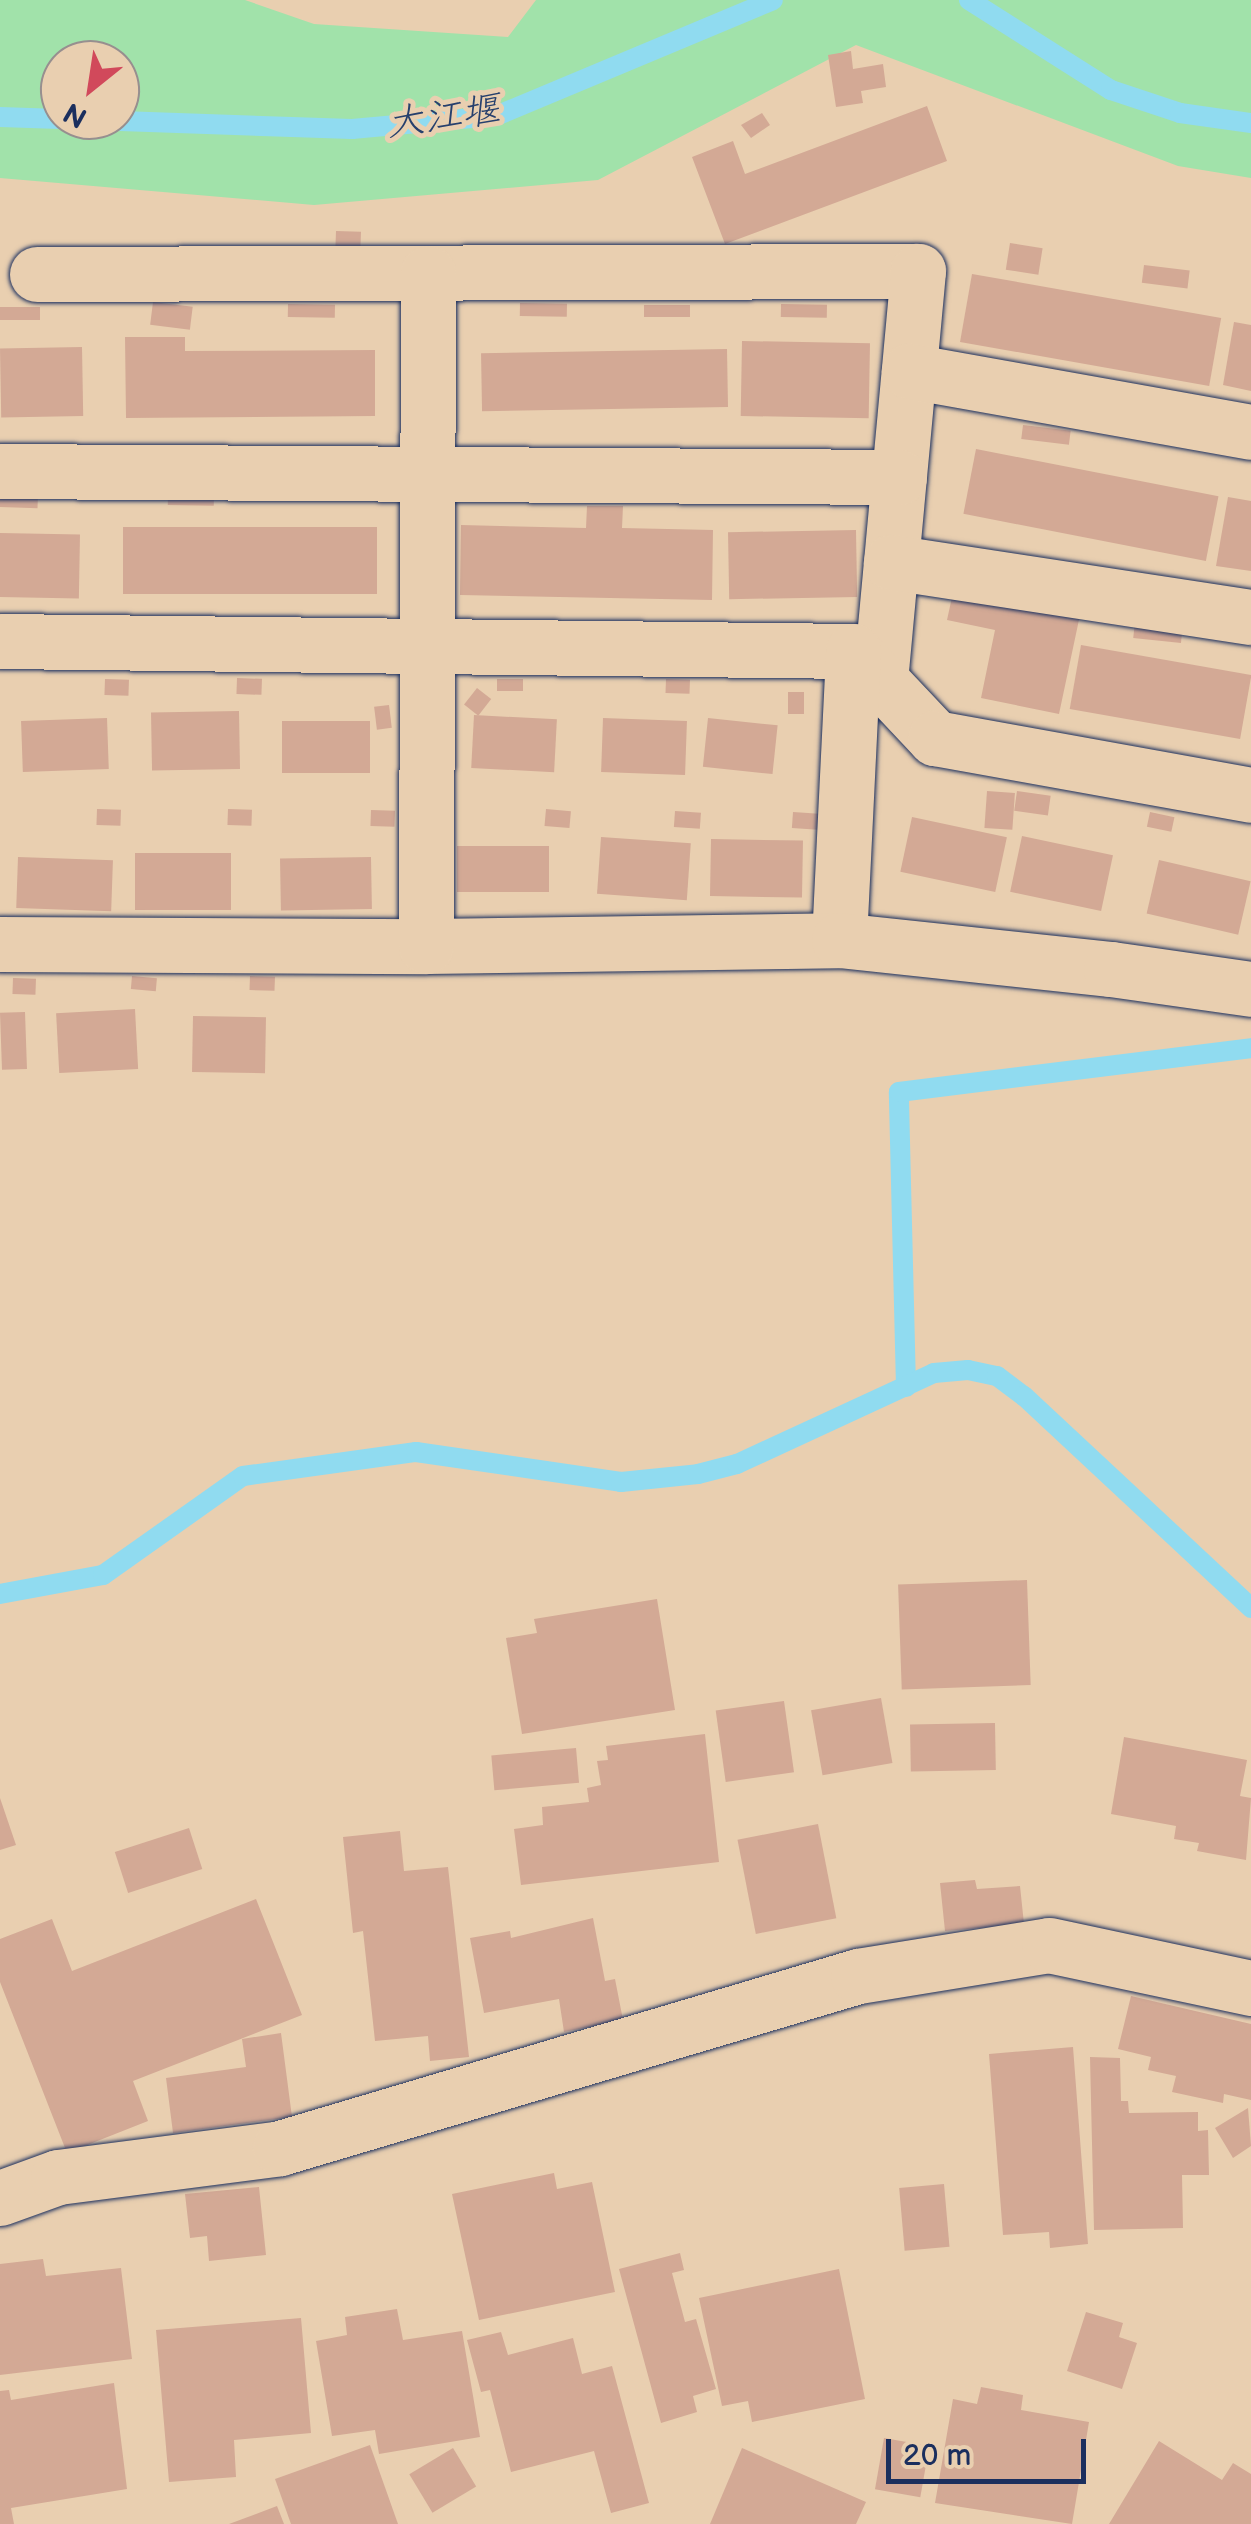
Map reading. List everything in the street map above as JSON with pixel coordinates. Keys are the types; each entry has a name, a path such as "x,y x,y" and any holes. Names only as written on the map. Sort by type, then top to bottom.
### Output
{"street":[{"path":"37,274 918,271 892,562 867,665 839,940"},
{"path":"426,946 430,644 428,273"},
{"path":"909,372 1251,432"},
{"path":"0,470 900,477"},
{"path":"892,562 1251,617"},
{"path":"0,642 430,644 867,665 935,738 1251,795"},
{"path":"0,944 426,946 839,940 1112,968 1251,989"},
{"path":"0,2198 58,2177 280,2148 858,1976 1049,1944 1251,1988"}],"green space":[{"path":"0,0 245,0 314,24 508,37 536,0 1251,0 1251,178 1178,166 856,45 598,180 314,205 0,178"}],"building":[{"path":"851,51 853,69 883,64 886,87 861,91 863,103 836,107 828,55"},
{"path":"927,106 947,161 725,244 692,157 733,141 745,174"},
{"path":"762,113 770,125 751,138 741,125"},
{"path":"336,231 361,232 360,249 335,248"},
{"path":"1010,243 1043,248 1038,275 1006,270"},
{"path":"1144,265 1190,271 1187,288 1142,283"},
{"path":"972,274 1221,318 1209,386 960,342"},
{"path":"153,302 193,307 190,330 150,325"},
{"path":"520,303 567,304 567,317 520,316"},
{"path":"288,304 335,305 335,318 288,317"},
{"path":"781,304 827,305 827,318 781,317"},
{"path":"644,305 690,305 690,317 644,317"},
{"path":"0,307 40,307 40,320 0,320"},
{"path":"1234,322 1251,325 1251,391 1223,385"},
{"path":"125,337 185,337 185,351 375,350 375,416 126,418"},
{"path":"742,341 870,343 869,418 741,416"},
{"path":"82,347 83,416 1,417 0,348"},
{"path":"727,349 728,407 482,411 481,353"},
{"path":"1023,425 1071,431 1069,445 1021,439"},
{"path":"976,449 1218,496 1206,561 963,514"},
{"path":"168,492 214,493 214,506 168,505"},
{"path":"0,494 38,495 38,508 0,507"},
{"path":"1228,497 1251,501 1251,571 1216,566"},
{"path":"587,506 623,506 622,528 713,530 712,600 460,595 461,525 586,528"},
{"path":"123,527 377,527 377,594 123,594"},
{"path":"856,530 857,597 729,599 728,532"},
{"path":"0,533 80,534 79,598 0,597"},
{"path":"954,588 1080,615 1059,714 981,698 995,630 947,620"},
{"path":"1135,621 1183,626 1181,643 1133,638"},
{"path":"1081,645 1251,675 1240,739 1070,709"},
{"path":"237,678 262,679 261,695 236,694"},
{"path":"105,679 129,680 128,696 104,695"},
{"path":"497,679 523,679 523,691 497,691"},
{"path":"666,679 690,680 689,694 666,693"},
{"path":"477,688 491,699 478,716 464,705"},
{"path":"788,692 804,692 804,714 788,714"},
{"path":"389,705 392,728 377,730 374,707"},
{"path":"239,711 240,769 152,771 151,713"},
{"path":"474,715 557,719 554,772 471,768"},
{"path":"107,718 109,769 23,772 21,721"},
{"path":"603,718 687,721 685,775 601,772"},
{"path":"708,718 778,725 772,774 703,767"},
{"path":"282,721 370,721 370,773 282,773"},
{"path":"987,791 1015,793 1012,830 984,828"},
{"path":"1017,791 1051,796 1048,816 1014,811"},
{"path":"97,809 121,810 120,826 96,825"},
{"path":"228,809 252,810 251,826 227,825"},
{"path":"546,809 571,811 569,828 545,826"},
{"path":"371,810 395,811 394,827 370,826"},
{"path":"675,811 701,813 700,829 674,827"},
{"path":"793,812 819,814 818,830 792,828"},
{"path":"1150,812 1174,817 1171,832 1147,827"},
{"path":"912,817 1007,837 995,892 900,872"},
{"path":"1022,836 1113,855 1101,911 1010,892"},
{"path":"601,837 691,843 687,900 597,894"},
{"path":"711,839 803,841 802,898 710,896"},
{"path":"457,846 549,846 549,892 457,892"},
{"path":"135,853 231,853 231,910 135,910"},
{"path":"18,857 113,860 111,911 16,908"},
{"path":"371,857 372,909 281,911 280,859"},
{"path":"1159,860 1251,881 1238,935 1147,914"},
{"path":"132,976 157,978 156,991 131,989"},
{"path":"250,976 275,977 274,991 250,990"},
{"path":"13,978 36,979 35,995 12,994"},
{"path":"135,1009 138,1069 59,1073 56,1013"},
{"path":"25,1012 27,1069 2,1070 0,1013"},
{"path":"193,1016 266,1017 265,1073 192,1072"},
{"path":"1027,1580 1031,1685 902,1689 898,1585"},
{"path":"657,1599 675,1710 522,1734 506,1638 537,1633 534,1619"},
{"path":"881,1698 892,1763 823,1775 811,1710"},
{"path":"784,1701 794,1772 726,1782 716,1711"},
{"path":"995,1723 996,1770 911,1771 910,1724"},
{"path":"705,1734 719,1862 521,1885 514,1829 543,1825 542,1807 589,1802 587,1788 601,1785 597,1761 608,1760 606,1746"},
{"path":"1124,1737 1247,1760 1240,1796 1251,1798 1246,1860 1197,1851 1199,1843 1174,1839 1176,1826 1111,1814"},
{"path":"576,1748 579,1783 494,1790 491,1755"},
{"path":"0,1798 16,1845 0,1850"},
{"path":"818,1824 836,1918 756,1934 738,1840"},
{"path":"189,1828 202,1869 128,1893 115,1852"},
{"path":"400,1831 404,1871 448,1867 469,2057 430,2061 428,2036 375,2041 363,1931 353,1933 343,1837"},
{"path":"975,1880 977,1889 1020,1886 1024,1924 945,1931 940,1883"},
{"path":"256,1899 302,2015 133,2081 148,2121 67,2153 0,1982 0,1939 52,1919 72,1971"},
{"path":"593,1918 605,1981 615,1979 623,2020 564,2032 559,1999 484,2013 470,1938 510,1931 511,1938"},
{"path":"1131,1996 1251,2024 1251,2100 1224,2094 1223,2103 1172,2092 1176,2076 1148,2070 1151,2057 1118,2049"},
{"path":"281,2033 292,2117 173,2133 166,2078 246,2067 242,2039"},
{"path":"1073,2047 1088,2244 1050,2248 1049,2232 1003,2235 989,2054"},
{"path":"1090,2057 1120,2058 1121,2101 1128,2101 1129,2113 1198,2112 1198,2131 1208,2130 1209,2175 1182,2175 1183,2228 1094,2230"},
{"path":"1248,2108 1251,2146 1233,2158 1215,2128"},
{"path":"554,2173 557,2189 592,2182 615,2292 479,2320 452,2194"},
{"path":"944,2184 949,2247 905,2251 899,2188"},
{"path":"259,2187 266,2255 209,2261 207,2236 190,2238 185,2194"},
{"path":"680,2253 684,2270 672,2273 685,2322 696,2319 716,2389 693,2396 697,2412 661,2423 619,2269"},
{"path":"43,2259 46,2276 121,2268 132,2359 0,2375 0,2264"},
{"path":"839,2269 865,2399 752,2422 748,2401 722,2406 699,2298"},
{"path":"397,2309 403,2340 462,2331 480,2437 379,2454 375,2430 332,2436 316,2341 347,2335 345,2317"},
{"path":"1086,2312 1123,2323 1119,2337 1137,2343 1122,2389 1067,2371"},
{"path":"301,2318 311,2433 234,2440 236,2477 169,2482 156,2330"},
{"path":"501,2332 508,2355 573,2338 582,2374 612,2366 649,2503 611,2513 594,2451 511,2472 490,2390 481,2392 467,2340"},
{"path":"114,2383 127,2489 11,2508 14,2524 0,2524 0,2391 9,2390 11,2400"},
{"path":"981,2387 1023,2395 1021,2410 1089,2422 1072,2524 935,2503 953,2399 977,2404"},
{"path":"884,2438 929,2446 920,2497 875,2489"},
{"path":"1159,2441 1222,2480 1233,2463 1251,2474 1251,2524 1109,2524"},
{"path":"370,2445 398,2524 291,2524 275,2479"},
{"path":"453,2448 476,2487 432,2513 409,2474"},
{"path":"742,2448 866,2502 856,2524 710,2524"},
{"path":"277,2506 284,2524 229,2524"}],"waterway":[{"name":"大江堰","path":"140,122 352,129 496,116 773,0"},
{"name":"大江堰","path":"969,0 1111,90 1180,113 1251,123"},
{"name":"大江堰","path":"0,117 40,118"},
{"path":"906,1387 899,1092 1251,1048"},
{"path":"0,1594 103,1575 243,1476 416,1452 621,1482 698,1474 737,1464 934,1373 968,1370 997,1376 1024,1396 1251,1608"}]}
